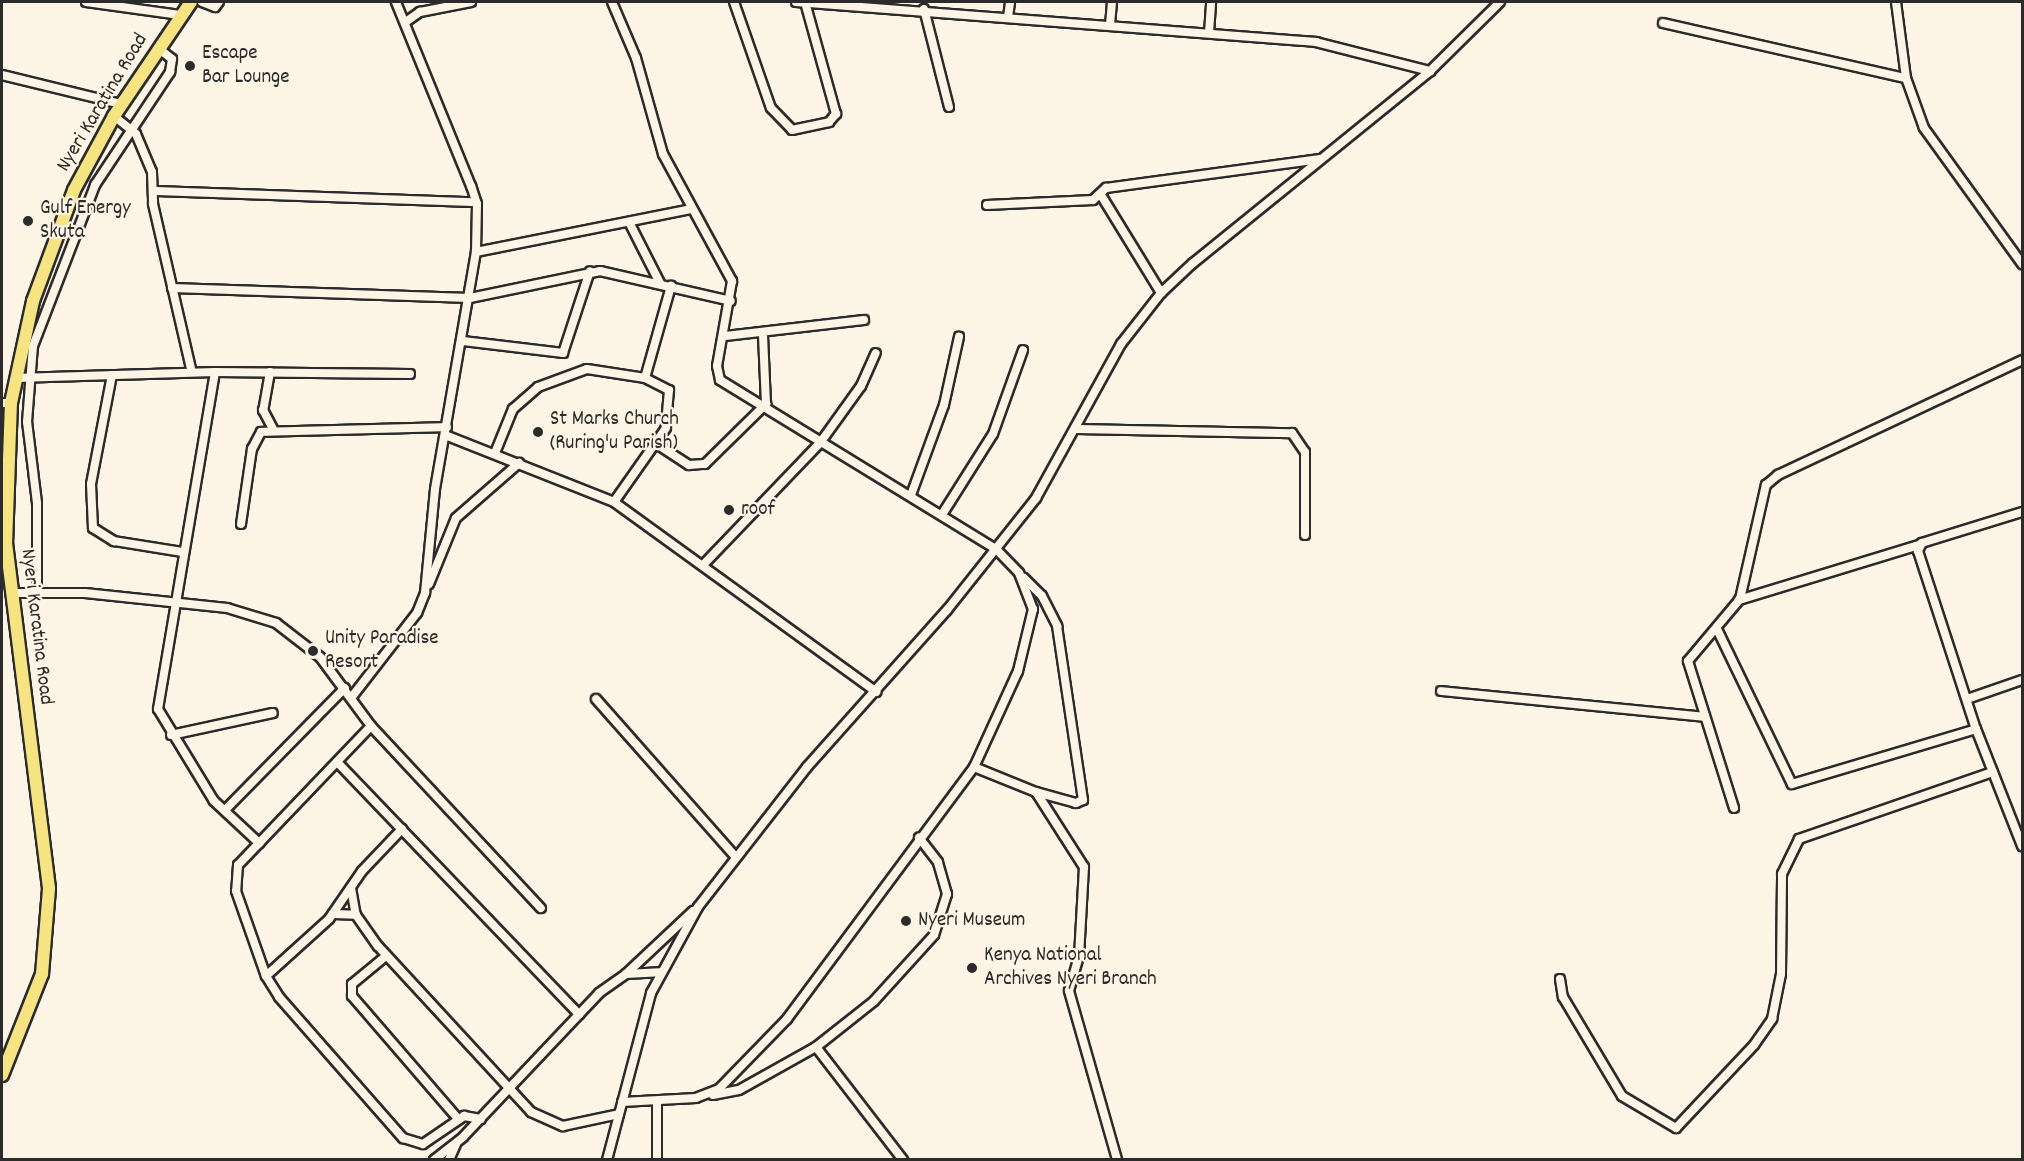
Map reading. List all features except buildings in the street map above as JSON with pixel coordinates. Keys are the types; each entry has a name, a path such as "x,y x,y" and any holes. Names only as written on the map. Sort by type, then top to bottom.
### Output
{"highway":[{"name":"Nyeri Karatina Road","path":"2,1075 42,974 49,898 10,593 4,516 6,403 16,378 33,301 74,190 121,104 191,2"}],"street":[{"path":"86,2 180,15"},
{"path":"202,2 215,8 219,2"},
{"path":"396,2 407,21 475,202 476,252 463,341 446,431 424,595"},
{"path":"407,21 420,12 471,2"},
{"path":"612,2 636,58 663,153 732,281 725,336 717,366 720,380 820,443 943,513 997,550 1042,596 1056,626 1083,800 1036,792 974,767"},
{"path":"734,2 771,108 792,130 829,122 836,114 805,2"},
{"path":"796,2 870,4 1316,42 1430,70"},
{"path":"1008,17 1010,2"},
{"path":"1110,25 1112,2"},
{"path":"1209,33 1211,2"},
{"path":"607,1160 659,972 698,907 735,856 997,550 1036,498 1077,429 1121,344 1161,293 1430,70 1500,2"},
{"path":"1896,2 1906,78 1924,128 2022,264"},
{"path":"924,9 949,107"},
{"path":"1663,23 1906,78"},
{"path":"37,591 37,503 27,422 33,346 95,185 129,126 170,72 172,59 158,48"},
{"path":"2,75 121,104"},
{"path":"114,116 129,126 146,155 190,369"},
{"path":"987,205 1094,200 1106,188 1323,158"},
{"path":"153,191 475,202"},
{"path":"1101,195 1161,293"},
{"path":"476,252 692,209"},
{"path":"629,222 660,283"},
{"path":"172,288 470,298 590,271 660,283 731,301"},
{"path":"463,341 563,353 590,271"},
{"path":"645,378 671,286"},
{"path":"33,301 48,305"},
{"path":"725,336 763,336 864,320"},
{"path":"658,445 689,465 705,464 762,408 769,397 763,336"},
{"path":"911,495 944,405 959,337"},
{"path":"943,513 993,435 1023,350"},
{"path":"703,565 820,443 861,386 876,353"},
{"path":"1734,807 1688,661 1718,629 1739,600 1764,489 1772,478 2022,360"},
{"path":"16,378 111,375 190,369 216,372 410,374"},
{"path":"495,453 513,409 538,387 587,369 645,378 665,386 672,398 658,445 614,502"},
{"path":"216,372 174,601 158,709 171,735 225,810 259,843"},
{"path":"270,372 263,410 273,429"},
{"path":"111,375 90,492 93,528 114,541 183,552"},
{"path":"241,525 252,449 258,434 273,429 446,431 614,502 876,692"},
{"path":"1077,429 1292,432 1305,452 1305,535"},
{"path":"351,698 424,595 456,518 519,463"},
{"path":"1739,600 2022,512"},
{"path":"1919,545 1970,698 1976,729 2022,846"},
{"path":"696,1098 736,1074 787,1019 918,838 974,767 1018,671 1032,626 1033,609 1019,573"},
{"path":"719,583 876,692"},
{"path":"10,593 37,591 174,601 254,614 276,623 320,657 371,726 541,908"},
{"path":"1718,629 1792,784 1976,729"},
{"path":"1970,698 2022,680"},
{"path":"225,810 345,688"},
{"path":"1441,691 1705,717"},
{"path":"596,699 735,856"},
{"path":"171,735 273,712"},
{"path":"371,726 339,764 238,865 233,883 266,976 315,1044 408,1142 429,1141 468,1114 481,1119"},
{"path":"339,764 579,1014"},
{"path":"1560,979 1563,997 1622,1096 1676,1128 1754,1045 1772,1019 1781,974 1782,874 1799,839 1993,772"},
{"path":"1036,792 1084,867 1079,956 1070,991 1117,1160"},
{"path":"266,976 333,914 351,888 402,830"},
{"path":"622,1102 696,1098 739,1090 816,1047 874,1001 934,935 945,913 946,886 938,862 918,838"},
{"path":"351,888 356,915 386,956 508,1091 555,1125 577,1126 619,1114"},
{"path":"434,1160 481,1119 579,1014 626,975 698,907"},
{"path":"333,914 356,915"},
{"path":"386,956 352,984 352,996 458,1119"},
{"path":"626,975 659,972"},
{"path":"816,1047 849,1082 903,1160"},
{"path":"657,1101 657,1160"},
{"path":"449,1160 458,1141"}],"place":[{"name":"Escape Bar Lounge","path":"190,66"},
{"name":"Gulf Energy Skuta","path":"28,221"},
{"name":"St Marks Church (Ruring'u Parish)","path":"538,432"},
{"name":"roof","path":"729,510"},
{"name":"Unity Paradise Resort","path":"313,651"},
{"name":"Nyeri Museum","path":"906,921"},
{"name":"Kenya National Archives Nyeri Branch","path":"972,968"}]}
